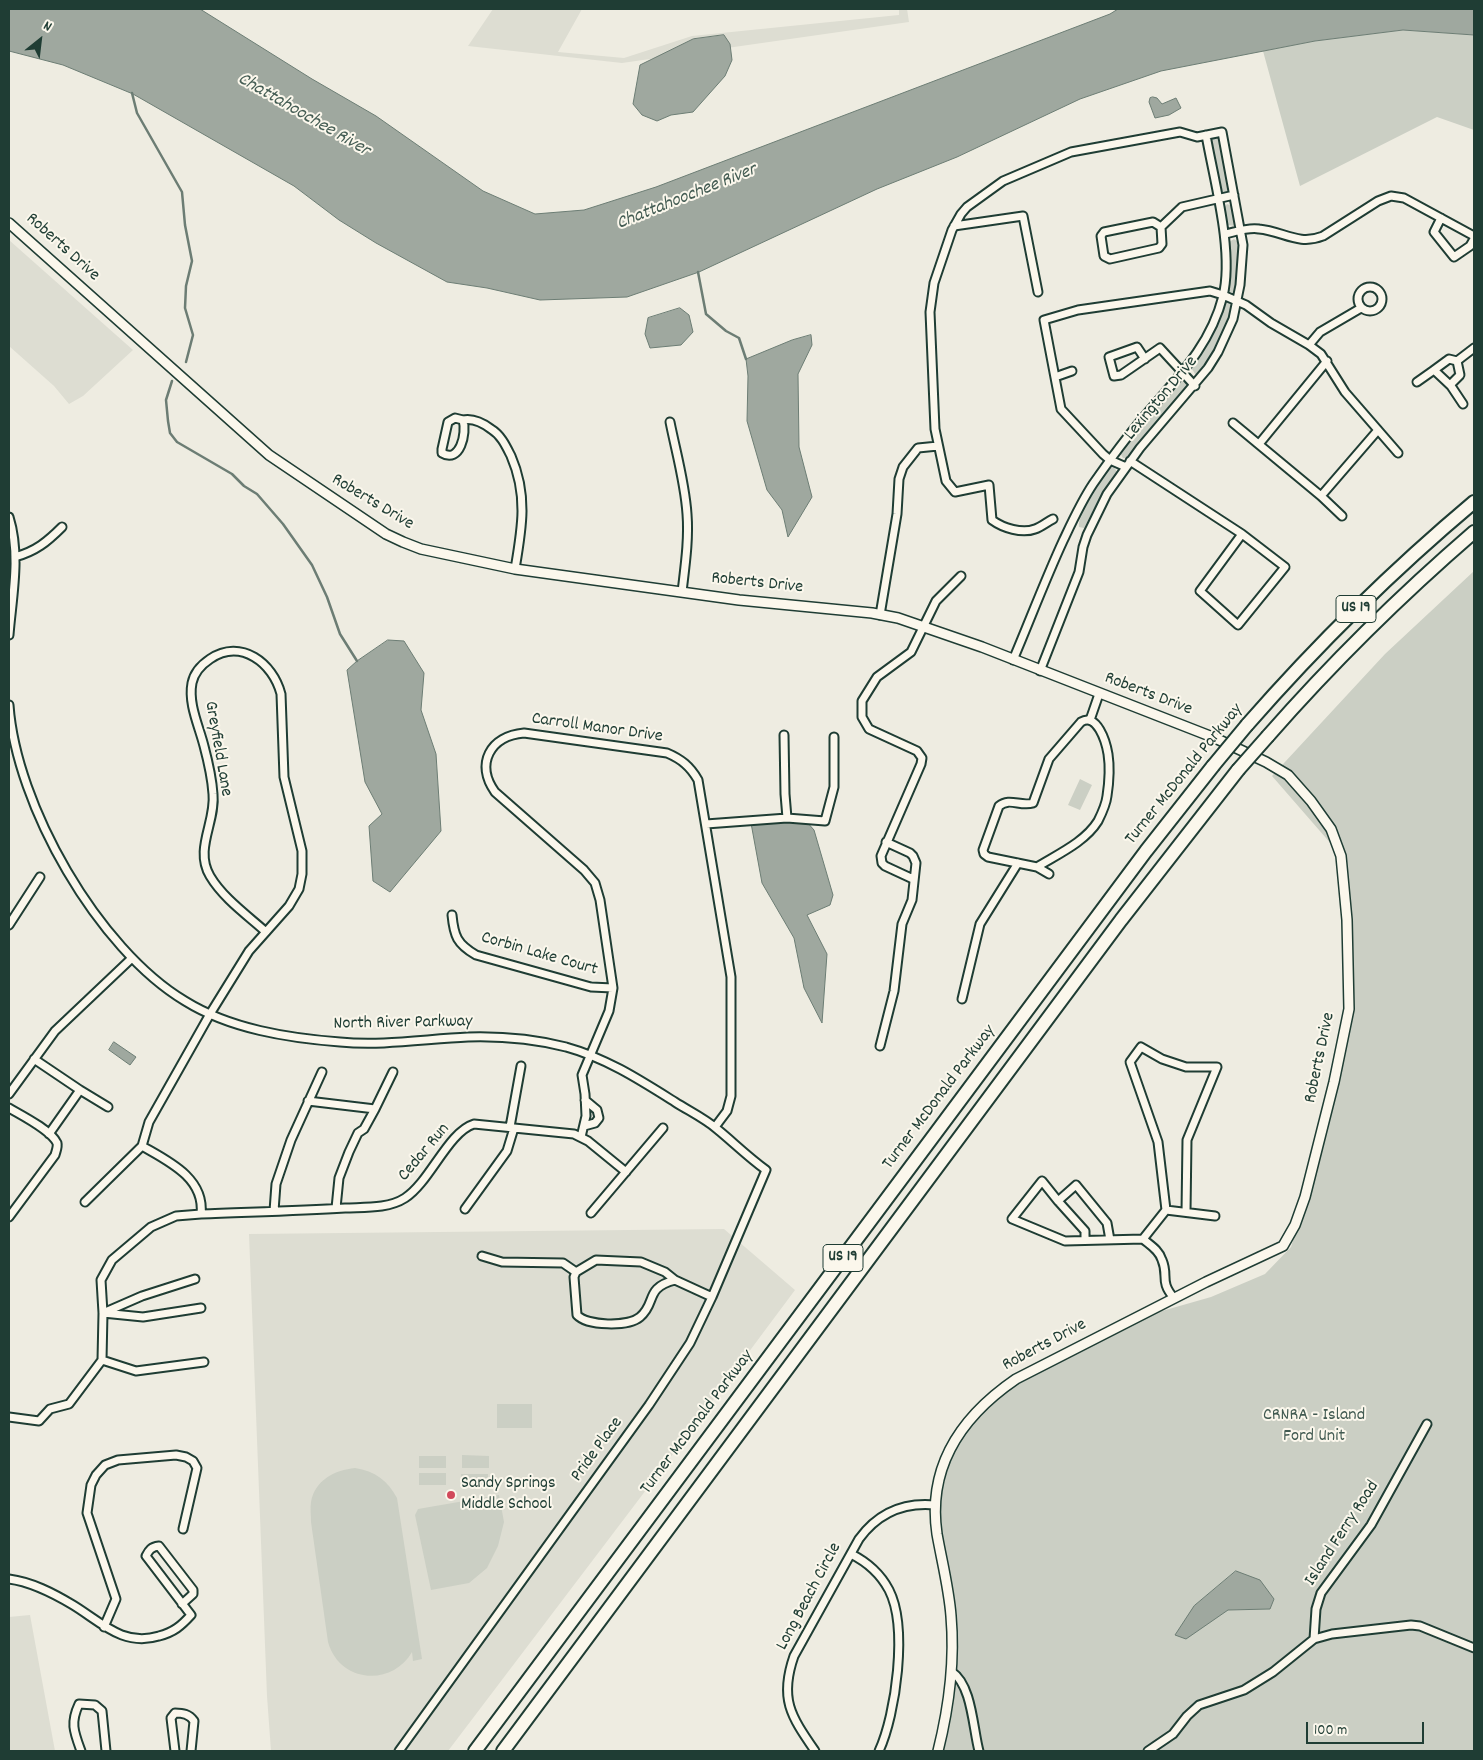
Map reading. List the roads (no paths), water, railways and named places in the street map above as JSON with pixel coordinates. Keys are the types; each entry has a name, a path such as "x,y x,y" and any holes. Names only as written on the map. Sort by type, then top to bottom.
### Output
{"highway":[{"name":"Turner McDonald Parkway","path":"474,1751 1140,859 1213,766 1295,672 1354,611 1422,547 1474,502"},
{"name":"US 19","path":"503,1751 1116,928 1238,770 1316,683 1375,623 1474,532"}],"street":[{"path":"1053,519 1034,530 1019,531 998,524 992,520 989,486 955,492 946,481 935,429 930,312 934,283 954,226 967,207 1003,181 1071,152 1180,132 1192,137 1206,135"},
{"name":"Lexington Drive","path":"1013,660 1077,511 1126,438 1183,373 1203,345 1212,326 1223,295 1226,272 1225,234 1206,135 1222,132 1243,245 1237,301 1229,327 1218,352 1195,386 1128,464 1107,494 1089,531 1083,547 1078,577 1040,671"},
{"path":"1161,227 1153,222 1104,232 1101,236 1104,256 1110,259 1159,248 1162,244 1161,227 1182,207 1234,196"},
{"path":"1225,234 1259,228 1301,240 1314,240 1378,201 1391,196 1404,198 1441,218 1474,238 1470,246 1454,257 1434,232 1441,218"},
{"path":"954,226 1022,216 1038,292"},
{"name":"Roberts Drive","path":"9,223 269,455 386,534 402,542 421,549 515,569 682,592 880,615 923,626 1215,738 1266,762 1288,775 1331,829 1341,856 1343,873 1347,920 1349,1010 1334,1082 1305,1198 1295,1225 1283,1246 1174,1298 1016,1378 998,1390 980,1406 961,1429 946,1455 935,1505 937,1533 951,1616 952,1672 946,1717 938,1751"},
{"path":"1242,534 1200,590 1238,625 1285,567 1242,534 1128,464 1110,460 1061,409 1044,320 1087,308 1210,292 1223,295 1253,309 1271,323 1321,354 1327,361 1338,383 1398,453"},
{"path":"1309,345 1320,332 1361,308"},
{"path":"1144,359 1137,347 1109,357 1114,376 1121,375 1160,348 1195,386"},
{"path":"1417,382 1448,359 1457,361 1474,348"},
{"path":"1259,444 1327,361"},
{"path":"1450,385 1460,374 1457,361"},
{"path":"1434,370 1450,385 1463,404"},
{"path":"1055,377 1072,371"},
{"path":"463,420 464,428 457,453 447,456 442,453 448,422 455,418 474,420 495,431 505,444 516,467 523,510 515,569"},
{"path":"670,422 688,515 682,592"},
{"path":"1233,423 1321,496 1342,516"},
{"path":"1321,496 1378,430"},
{"path":"880,615 897,514 901,472 918,448 938,446"},
{"path":"9,518 15,543 9,635"},
{"path":"15,557 31,552 49,540 62,527"},
{"path":"913,879 882,863 881,856 922,758 917,751 869,728 862,717 862,701 876,677 911,652 936,601 961,576"},
{"name":"Greyfield Lane","path":"142,1146 149,1122 210,1014 249,951 266,932 289,906 299,889 302,874 302,851 284,776 281,694 276,678 265,664 255,657 236,651 224,652 204,663 196,672 192,683 196,718 204,746 214,802 204,841 204,858 209,875 223,892 266,932"},
{"path":"1090,720 1099,694"},
{"name":"North River Parkway","path":"9,705 10,728 29,788 60,859 94,911 132,958 164,988 186,1002 234,1023 294,1037 342,1042 383,1043 468,1037 503,1037 547,1043 590,1055 638,1079 714,1127 766,1170"},
{"path":"1037,867 1079,840 1096,823 1104,809 1107,795 1108,754 1105,742 1096,724 1090,720 1081,722 1049,759 1033,803 1026,805 1008,801 1003,802 999,806 983,850 984,854 988,857 1037,867 1049,874"},
{"name":"Carroll Manor Drive","path":"590,1055 609,1011 613,988 600,900 595,883 584,870 494,792 489,785 486,775 488,756 494,746 502,739 513,734 524,733 667,753 682,761 694,772 700,789 730,977 731,1096 726,1111 714,1127"},
{"path":"784,735 784,794 787,818"},
{"path":"706,824 787,818 825,821 834,788 834,737"},
{"path":"880,1046 894,991 902,924 912,900 916,863 913,856 886,842"},
{"path":"962,998 980,924 1018,863"},
{"path":"9,925 40,878"},
{"name":"Corbin Lake Court","path":"452,914 453,929 457,939 464,948 476,955 591,987 613,988"},
{"path":"9,1094 55,1030 132,958"},
{"path":"1143,1238 1166,1210 1158,1142 1130,1062 1141,1047 1162,1059 1186,1067 1217,1067 1186,1140 1186,1212"},
{"path":"581,1137 586,1116 586,1100 582,1075 590,1055"},
{"path":"34,1059 80,1090 108,1106"},
{"path":"465,1209 507,1151 521,1066"},
{"path":"274,1211 276,1184 291,1140 322,1072"},
{"path":"336,1208 339,1178 346,1160 358,1133 364,1129 393,1072"},
{"path":"49,1134 80,1090"},
{"path":"584,1126 595,1123 599,1118 597,1110 586,1100"},
{"path":"308,1101 375,1109"},
{"path":"9,1108 49,1134 57,1144 55,1155 9,1217"},
{"name":"Cedar Run","path":"102,1360 103,1313 100,1280 112,1260 152,1227 176,1216 389,1205 404,1199 425,1180 454,1140 466,1127 482,1124 574,1134 588,1141 626,1172"},
{"path":"591,1213 663,1128"},
{"path":"85,1202 142,1146 171,1162 187,1174 196,1188 202,1207 201,1214"},
{"name":"Pride Place","path":"399,1751 649,1405 690,1343 712,1297 766,1170"},
{"path":"1086,1240 1085,1231 1042,1181 1012,1219 1064,1241 1143,1238 1162,1258 1164,1282 1174,1298"},
{"path":"1058,1201 1076,1185 1106,1223 1110,1240"},
{"path":"1166,1210 1215,1216"},
{"path":"482,1256 502,1262 563,1263 576,1272"},
{"path":"675,1280 659,1286 644,1312 636,1319 626,1322 598,1323 586,1321 577,1315 574,1277 576,1272 596,1260 641,1262 712,1297"},
{"path":"103,1313 142,1296 195,1279"},
{"path":"103,1313 143,1316 202,1308"},
{"path":"9,1417 39,1421 50,1409 69,1404 102,1360 136,1371 204,1362"},
{"name":"Island Ferry Road","path":"1314,1639 1316,1609 1321,1593 1371,1525 1427,1424"},
{"path":"104,1627 116,1599 87,1514 91,1484 96,1475 105,1465 118,1460 176,1456 186,1457 193,1461 197,1468 183,1529"},
{"name":"Long Beach Circle","path":"815,1751 797,1725 790,1707 787,1687 794,1656 866,1530 885,1514 909,1505 935,1505"},
{"path":"9,1579 43,1588 74,1606 104,1627 125,1637 146,1640 162,1636 181,1627 191,1615 182,1604 146,1556 154,1546 159,1546 193,1590 193,1594 182,1604"},
{"path":"851,1554 874,1569 883,1580 890,1591 896,1612 897,1676 890,1719 879,1751"},
{"path":"1148,1751 1173,1734 1187,1716 1199,1706 1244,1690 1273,1672 1314,1639 1332,1634 1411,1625 1429,1628 1474,1648"},
{"path":"952,1672 960,1678 966,1689 979,1751"},
{"path":"81,1751 75,1736 72,1717 79,1704 95,1704 102,1711 106,1751"},
{"path":"175,1751 171,1718 174,1713 190,1715 194,1721 191,1751"}],"water":[{"name":"Chattahoochee River","path":"9,9 200,9 312,79 376,116 483,191 535,214 584,210 656,187 1110,14 1118,9 1474,9 1474,35 1403,30 1315,41 1161,71 1080,99 957,157 877,189 699,272 627,297 540,300 487,288 447,282 376,243 339,220 294,186 133,94 63,65 9,51"},
{"path":"724,35 730,44 732,60 725,76 693,112 671,115 657,121 642,115 633,104 640,65 693,39"},
{"path":"1150,98 1157,98 1162,104 1176,98 1181,108 1169,115 1155,118 1149,102"},
{"path":"680,308 689,315 693,332 681,345 650,348 645,334 648,318"},
{"path":"811,335 812,345 798,374 799,447 812,497 788,537 782,510 767,490 747,421 748,376 746,359 792,340"},
{"path":"388,640 404,641 424,673 421,710 436,754 441,831 390,892 373,881 369,826 382,814 365,782 347,670"},
{"path":"806,821 814,830 833,895 830,905 807,915 827,954 822,1023 804,988 794,938 762,883 751,823"},
{"path":"114,1042 136,1057 130,1065 109,1050"},
{"path":"1236,1571 1260,1580 1274,1599 1270,1609 1228,1610 1186,1639 1175,1635 1194,1606"}],"waterway":[{"path":"132,93 137,113 182,192 185,225 192,261 186,286 185,308 193,335 186,362"},
{"path":"698,272 706,314 726,331 739,338 746,359"},
{"path":"172,381 166,400 170,433 177,442 232,474 244,486 257,494 283,524 312,565 327,597 340,634 357,661"}],"place":[{"name":"Sandy Springs Middle School","path":"451,1495"}],"park label":[{"name":"CRNRA - Island Ford Unit","path":"1314,1427"}]}
